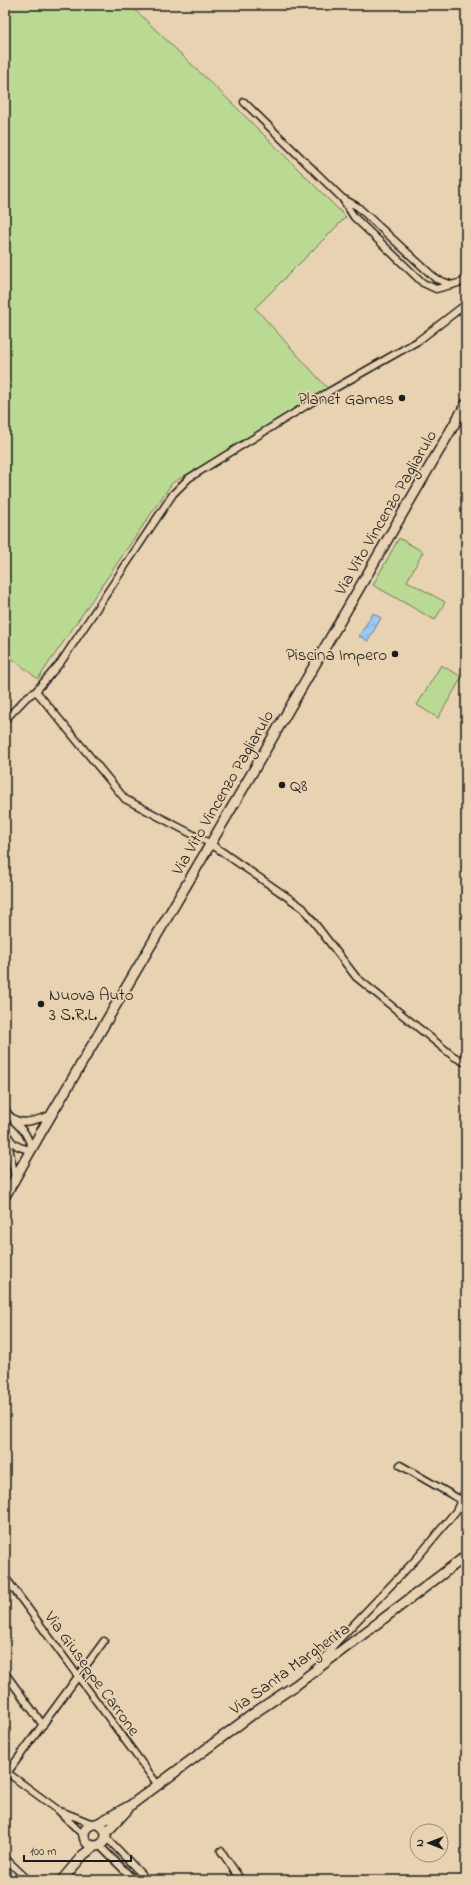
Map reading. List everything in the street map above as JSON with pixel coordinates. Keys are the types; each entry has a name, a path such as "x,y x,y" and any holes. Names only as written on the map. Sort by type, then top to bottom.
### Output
{"street":[{"path":"244,102 342,198 354,217 423,283 436,289 466,281"},
{"path":"342,198 358,207 436,279 454,285"},
{"path":"5,720 36,691 61,662 174,494 189,478 330,391 418,341 466,304"},
{"name":"Via Vito Vincenzo Pagliarulo","path":"5,1196 466,404"},
{"path":"36,691 125,799 211,844 303,908 356,977 453,1056 466,1063"},
{"path":"5,1110 25,1133 32,1148 20,1147 13,1144 6,1133"},
{"path":"14,1121 32,1121 51,1115"},
{"path":"5,1126 15,1178"},
{"path":"400,1465 464,1502"},
{"path":"320,1666 333,1646 417,1558 464,1502 466,1489"},
{"name":"Via Santa Margherita","path":"95,1824 131,1805 256,1711 296,1685 466,1556"},
{"name":"Via Giuseppe Carrone","path":"5,1577 158,1785"},
{"path":"104,1641 6,1773 58,1810 85,1838 97,1845 134,1880"},
{"path":"5,1674 43,1724"},
{"name":"Via Santa Margherita","path":"106,1835 131,1805"},
{"path":"58,1810 103,1827 106,1835 147,1880"},
{"path":"84,1855 85,1830 95,1824"},
{"path":"62,1880 84,1855 105,1841 106,1835"},
{"path":"221,1851 241,1880"},
{"path":"5,1858 28,1880"}],"green space":[{"path":"5,5 130,5 239,110 346,217 255,308 330,391 172,483 38,679 9,656 5,649"},
{"path":"399,538 423,552 407,581 445,602 435,620 373,585"},
{"path":"441,665 462,677 438,718 417,705"}],"water":[{"path":"373,613 381,618 368,641 359,636"}],"place":[{"name":"Planet Games","path":"402,398"},
{"name":"Piscina Impero","path":"395,654"},
{"name":"Q8","path":"282,785"},
{"name":"Nuova Auto 3 S.R.L.","path":"41,1004"}]}
